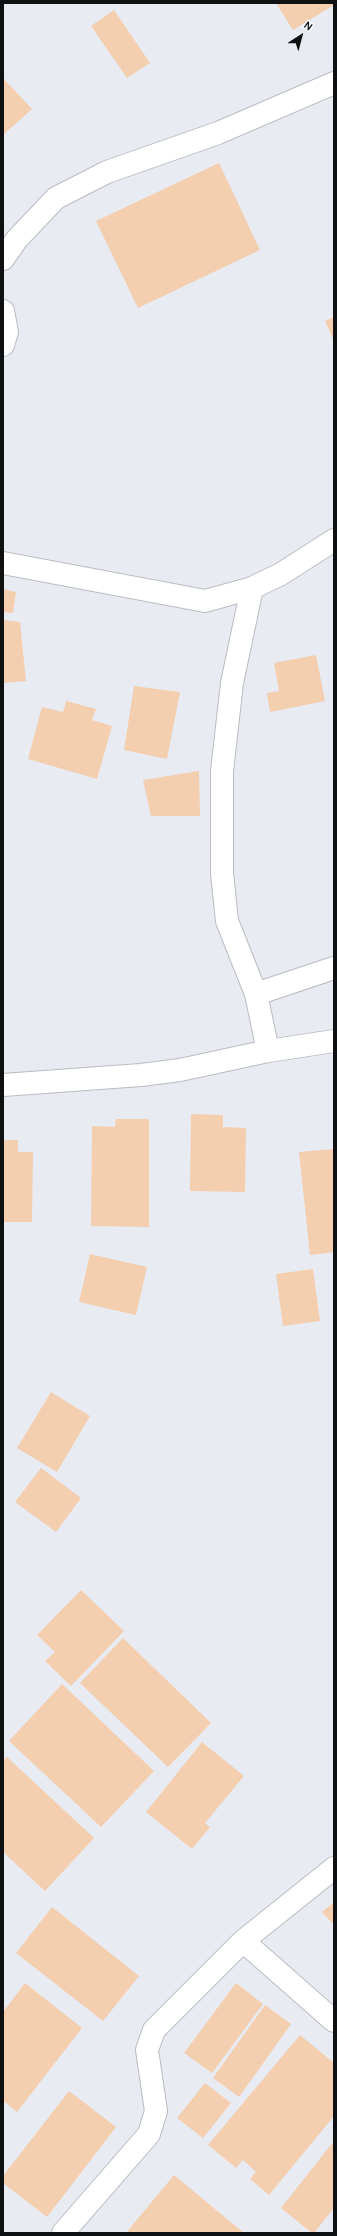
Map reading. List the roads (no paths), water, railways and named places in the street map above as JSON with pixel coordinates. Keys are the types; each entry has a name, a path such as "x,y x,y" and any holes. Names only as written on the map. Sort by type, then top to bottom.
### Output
{"street":[{"path":"3,259 17,239 56,198 107,172 218,134 334,83"},
{"path":"3,311 7,332 3,345"},
{"path":"3,563 205,601 252,588 281,574 334,540"},
{"path":"252,588 232,683 222,771 222,872 227,921 256,994 268,1051"},
{"path":"256,994 334,968"},
{"path":"3,1085 141,1075 180,1070 268,1051 334,1041"},
{"path":"62,2233 149,2134 156,2111 147,2050 154,2030 244,1941 334,1868"},
{"path":"244,1941 334,2020"}]}
